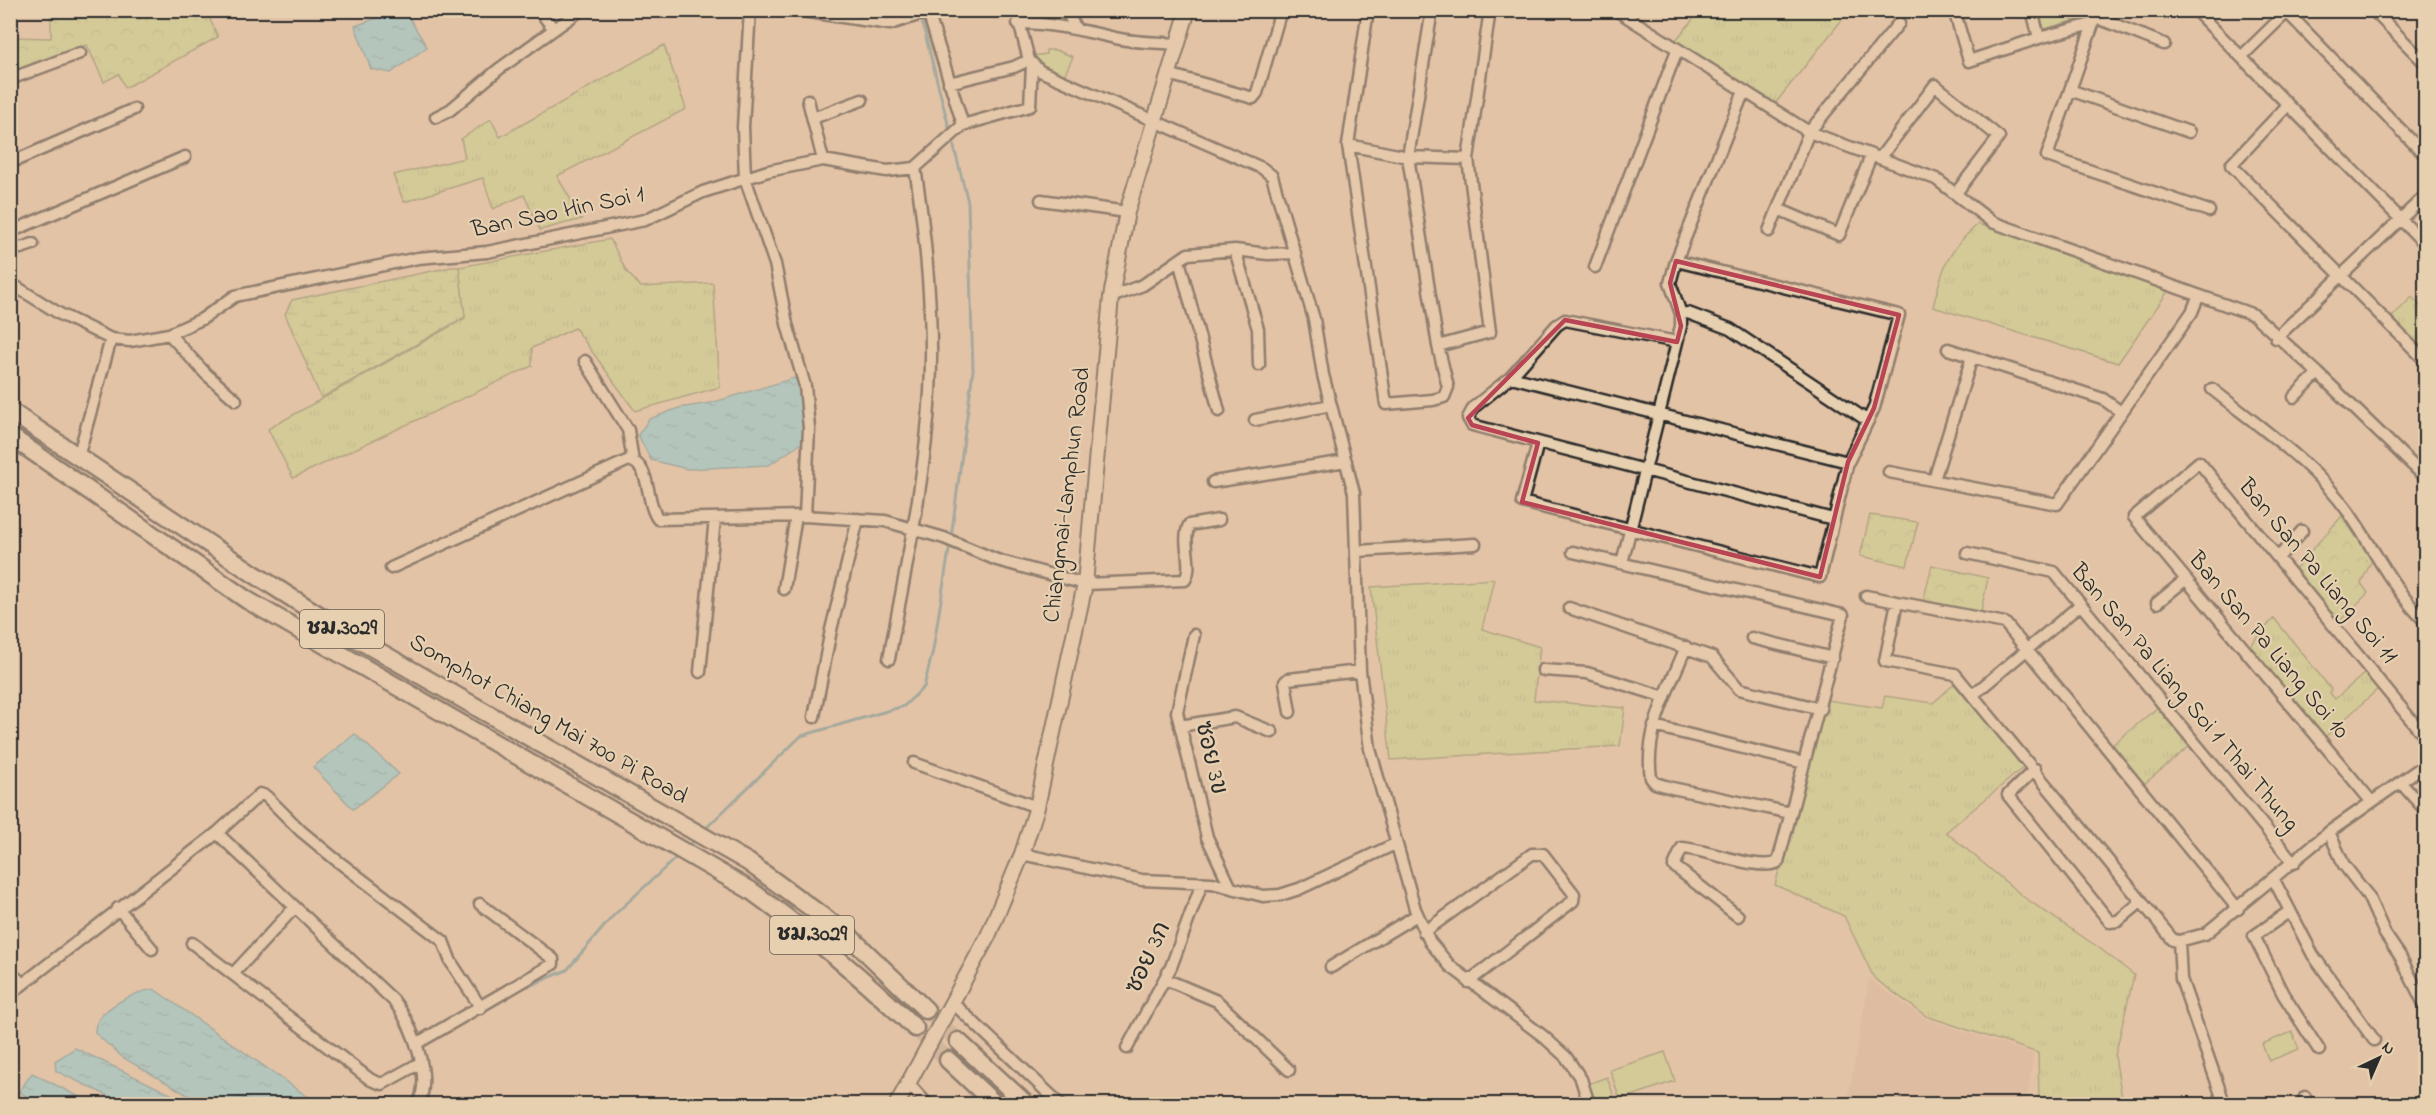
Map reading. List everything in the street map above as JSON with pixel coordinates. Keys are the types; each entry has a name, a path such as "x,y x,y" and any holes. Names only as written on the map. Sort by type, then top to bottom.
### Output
{"main road":[{"name":"Chiangmai-Lamphun Road","path":"897,1104 988,936 1022,854 1037,807 1085,584 1111,297 1127,212 1153,119 1188,10"},
{"name":"Somphot Chiang Mai 700 Pi Road","path":"10,411 357,639 748,862 847,934 926,1010"},
{"name":"Somphot Chiang Mai 700 Pi Road","path":"10,436 247,600 750,891 803,928 858,973 915,1028"},
{"path":"958,1041 1026,1104"},
{"path":"948,1060 995,1104"}],"street":[{"path":"539,10 553,28"},
{"path":"436,117 450,110 553,28 581,10"},
{"path":"750,10 743,127 745,178 775,264 787,324 805,386 809,428 800,516 784,589"},
{"path":"795,10 890,24 931,11 949,83 963,125"},
{"path":"889,659 913,528 930,391 928,304 915,168 963,125 1030,106 1030,63 1016,10"},
{"path":"1066,10 1076,29"},
{"path":"1168,74 1252,98 1257,93 1281,10"},
{"path":"1368,10 1348,145 1386,404 1444,396 1448,387 1438,346 1407,157 1432,10"},
{"path":"1438,346 1490,332 1468,159 1490,10"},
{"path":"1616,10 1809,132 1936,179 1992,222 2254,315 2276,338 2318,373 2426,478"},
{"path":"1954,10 1969,61 2095,17 2164,44"},
{"path":"2032,10 2039,38"},
{"path":"2195,10 2426,245"},
{"path":"2373,10 2426,64"},
{"path":"2241,57 2287,11 2426,156"},
{"path":"2095,17 2047,156 2209,211"},
{"path":"1018,23 1040,23 1090,30 1112,38 1178,44"},
{"path":"1769,231 1809,132 1899,23"},
{"path":"1595,267 1677,50"},
{"path":"10,79 80,53"},
{"path":"949,83 1030,63 1050,77 1153,119 1262,168 1272,176 1314,319 1331,405 1356,500 1360,671 1370,749 1395,844 1417,915 1424,932 1450,966 1468,982 1543,1036 1566,1057 1581,1079 1589,1104"},
{"path":"1778,209 1839,235 1875,157 1935,85 1999,137 1956,193"},
{"path":"2070,90 2189,132"},
{"path":"1622,563 1677,342 1681,314 1670,283 1676,261 1744,91"},
{"path":"808,100 823,160"},
{"path":"813,118 862,100"},
{"path":"2288,105 2231,165 2426,361"},
{"path":"10,163 134,109"},
{"path":"1348,145 1407,157 1468,159"},
{"path":"10,232 184,157"},
{"name":"Ban Sao Hin Soi 1","path":"111,339 130,340 169,334 202,319 235,296 418,258 487,252 645,220 703,192 745,178 823,160 887,171 915,168"},
{"path":"2276,338 2426,195"},
{"path":"1041,200 1127,212"},
{"path":"10,246 21,248 33,244"},
{"path":"1111,297 1143,285 1188,254 1235,250 1268,254 1295,253"},
{"path":"1235,250 1258,329 1256,345 1259,365"},
{"path":"1179,260 1219,411"},
{"path":"1538,443 1522,502 1820,577 1848,462 1874,408 1899,315 1676,261"},
{"path":"10,283 60,314 111,339 78,457"},
{"path":"1889,471 2057,504 2192,312 2198,297"},
{"path":"1681,314 1688,313 1730,328 1868,421"},
{"path":"1677,342 1565,320 1557,325 1511,377 1474,407 1468,417 1472,425 1833,519"},
{"path":"169,334 206,374 236,400"},
{"path":"1948,349 2103,399 2121,412"},
{"path":"1934,480 1971,357"},
{"path":"585,361 628,430 633,461 643,472 657,518 800,516 885,521 944,538 997,560 1085,584 1185,580 1188,575 1186,541 1189,525 1219,520"},
{"path":"2294,398 2318,373"},
{"path":"1511,377 1848,462"},
{"path":"2212,389 2319,477 2349,513 2392,584 2426,622"},
{"path":"1255,420 1331,405"},
{"path":"1213,482 1346,460"},
{"path":"391,568 617,464 633,461"},
{"name":"Ban San Pa Liang Soi 10","path":"2199,462 2134,517 2371,801"},
{"name":"Ban San Pa Liang Soi 11","path":"2199,462 2424,733"},
{"path":"700,672 715,518"},
{"path":"814,717 831,630 858,519"},
{"path":"2278,558 2302,531"},
{"path":"1358,551 1475,544"},
{"path":"1573,552 1843,615 1821,709 1778,862 1764,865 1713,852 1682,848 1674,866 1738,916"},
{"name":"Ban San Pa Liang Soi 1 Thai Thung","path":"1967,553 2054,572 2294,863"},
{"path":"2157,603 2185,580"},
{"path":"1866,596 2004,623 2238,909"},
{"path":"1897,602 1885,661 1955,674 1974,694 2173,940 2180,941 2205,934 2274,880 2329,832 2426,764"},
{"path":"1974,694 2080,605"},
{"path":"1569,608 1712,657 1739,689 1821,709"},
{"name":"ซอย 3ข","path":"1194,635 1177,712 1207,837 1230,886"},
{"path":"1752,638 1833,658"},
{"path":"1686,647 1654,726 1649,745 1651,778 1655,783 1791,813"},
{"path":"1543,670 1587,673 1665,697"},
{"path":"1290,712 1286,691 1288,679 1360,671"},
{"path":"1180,726 1235,717 1272,732"},
{"path":"1654,726 1804,763"},
{"path":"914,763 1037,807"},
{"path":"2035,770 2008,795 2110,922 2118,921 2142,901"},
{"path":"2401,783 2426,811"},
{"path":"10,994 217,833 260,794 266,796 301,831 335,859 443,941 451,963 481,1008"},
{"path":"2329,832 2344,865 2368,896 2385,934 2400,956 2426,1008"},
{"path":"217,833 405,1014 416,1044 424,1081 423,1092 418,1104"},
{"path":"1022,854 1142,880 1230,886 1263,896 1280,895 1299,889 1395,844"},
{"path":"1424,932 1532,855 1543,854 1574,894 1573,902 1468,982"},
{"path":"2274,880 2313,955 2374,1040"},
{"name":"ซอย 3ก","path":"1127,1048 1165,979 1202,883"},
{"path":"416,1044 481,1008 554,962 480,904"},
{"path":"233,974 295,907"},
{"path":"118,908 152,949"},
{"path":"2290,911 2254,936 2283,994 2319,1050"},
{"path":"1331,967 1417,915"},
{"path":"2180,941 2181,979 2222,1097"},
{"path":"192,943 377,1083 395,1079 420,1063"},
{"path":"10,972 23,984"},
{"path":"1165,979 1217,1000 1289,1070"},
{"path":"953,1003 1060,1104"},
{"path":"908,1083 927,1104"}],"highlighted area":[{"path":"1676,261 1899,315 1874,408 1848,462 1820,577 1522,502 1538,443 1472,425 1468,418 1565,320 1677,342 1681,326 1670,283"}],"shaded area":[{"path":"1869,979 1926,1019 2034,1054 2026,1104 1847,1104"}],"green space":[{"path":"51,11 206,11 218,37 125,88 119,74 104,82 87,45 11,74 11,37 51,38"},
{"path":"1700,11 1849,11 1774,105 1675,41"},
{"path":"2039,11 2088,11 2090,16 2044,29"},
{"path":"664,45 686,109 557,176 582,219 540,230 524,195 493,209 483,178 404,202 393,175 465,158 461,139 491,119 500,137"},
{"path":"1046,50 1056,50 1073,57 1062,80 1038,72 1032,56 1046,54"},
{"path":"1978,224 2169,290 2118,363 1933,307 1943,270 1953,251"},
{"path":"610,239 627,272 641,287 713,283 720,387 635,411 575,328 532,348 532,366 293,478 268,429 465,318 459,267"},
{"path":"459,267 465,317 321,398 285,314 292,300"},
{"path":"2412,297 2425,311 2425,358 2389,320"},
{"path":"1870,515 1918,522 1907,566 1860,556"},
{"path":"2342,516 2372,560 2361,583 2368,593 2338,623 2293,571"},
{"path":"1932,565 1988,578 1981,612 1923,602"},
{"path":"1494,579 1482,629 1540,647 1534,700 1625,708 1620,746 1391,760 1371,587"},
{"path":"2274,618 2331,689 2330,693 2335,699 2365,673 2379,688 2323,739 2248,648"},
{"path":"1954,684 2024,767 1946,832 2025,898 2098,947 2134,975 2115,1056 2123,1104 2039,1103 2038,1053 1926,1016 1874,978 1844,916 1775,885 1827,700 1882,708 1885,696 1933,703"},
{"path":"2158,707 2190,746 2144,784 2112,745"},
{"path":"2292,1032 2299,1049 2269,1061 2262,1044"},
{"path":"1665,1052 1675,1081 1620,1100 1610,1070"},
{"path":"1607,1077 1616,1102 1596,1104 1588,1084"}],"water":[{"path":"397,11 405,11 427,47 391,73 371,69 355,26"},
{"path":"794,378 803,389 803,442 769,465 687,469 651,460 638,435 649,419 679,408 711,403"},
{"path":"355,734 399,774 353,809 313,767"},
{"path":"154,989 318,1104 203,1104 122,1057 95,1033 96,1025 101,1017 117,1003"},
{"path":"75,1048 183,1100 180,1104 125,1104 56,1071 55,1061"},
{"path":"32,1073 93,1104 42,1104 19,1092"}],"waterway":[{"path":"921,18 968,202 973,370 951,538"},
{"path":"703,831 801,736 904,706 924,687 933,650 950,544"},
{"path":"686,848 696,838"},
{"path":"529,986 567,970 613,916 679,855"}],"tunnel":[{"path":"926,1010 958,1041"},
{"path":"915,1028 948,1060"}]}
